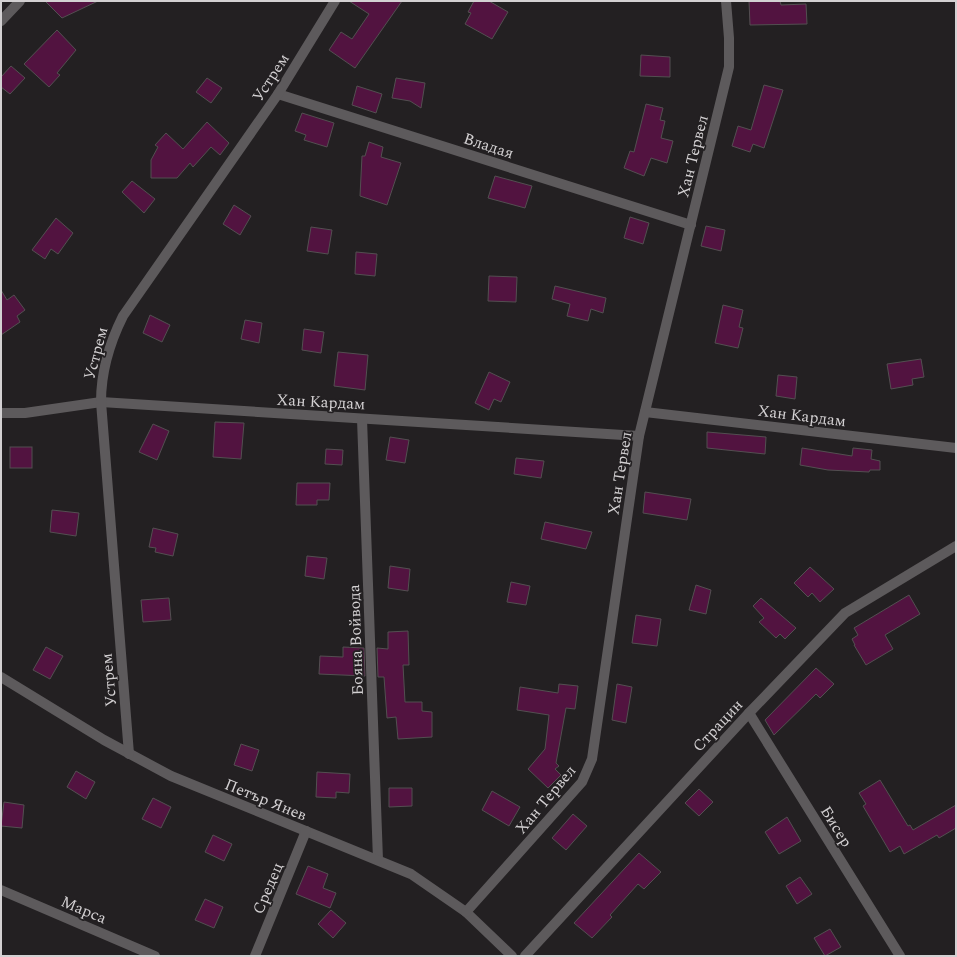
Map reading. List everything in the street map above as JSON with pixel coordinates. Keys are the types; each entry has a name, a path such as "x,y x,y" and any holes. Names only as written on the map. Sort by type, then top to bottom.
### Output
{"street":[{"path":"1,22 20,1"},
{"name":"Устрем","path":"129,754 101,402 103,372 106,357 123,316 278,94 335,1"},
{"name":"Хан Тервел","path":"466,912 582,782 592,759 639,436 728,67 730,38 726,1"},
{"name":"Владая","path":"278,94 691,225"},
{"name":"Хан Кардам","path":"1,413 25,413 101,402 639,436"},
{"name":"Хан Кардам","path":"645,412 956,448"},
{"name":"Бояна Войвода","path":"362,419 378,860"},
{"name":"Страцин","path":"525,956 749,713 845,613 956,546"},
{"name":"Петър Янев","path":"1,677 129,754 171,776 411,874 466,912 512,956"},
{"name":"Бисер","path":"749,713 900,956"},
{"name":"Средец","path":"255,956 306,831"},
{"name":"Марса","path":"1,890 154,956"}],"building":[{"path":"45,1 98,1 62,18"},
{"path":"349,1 402,1 355,68 329,50 341,32 352,39 369,14"},
{"path":"474,1 489,1 508,12 492,39 465,24 471,13 468,12"},
{"path":"749,1 780,1 781,5 806,4 807,24 750,25"},
{"path":"57,30 76,50 57,73 60,75 49,87 24,64"},
{"path":"641,55 670,57 670,77 640,76"},
{"path":"11,66 25,78 10,94 1,87 1,77"},
{"path":"207,78 222,88 211,103 196,92"},
{"path":"396,78 425,83 421,108 410,101 392,98"},
{"path":"764,85 783,90 764,148 753,144 750,152 732,146 738,126 751,130"},
{"path":"357,86 382,94 376,113 352,105"},
{"path":"646,104 663,108 660,120 665,121 661,138 673,141 667,163 651,158 644,176 624,168 630,151 634,152"},
{"path":"302,113 334,123 327,147 304,140 306,135 295,131"},
{"path":"207,122 229,143 220,155 211,147 193,167 190,163 177,178 151,178 151,160 158,147 155,145 166,133 183,149"},
{"path":"369,142 383,147 381,157 401,163 387,205 360,196 362,156 365,156"},
{"path":"495,176 532,186 525,208 488,198"},
{"path":"132,181 155,199 144,213 122,192"},
{"path":"234,205 251,216 240,235 223,224"},
{"path":"630,217 649,223 643,244 624,238"},
{"path":"56,218 73,233 58,254 51,249 45,259 32,250"},
{"path":"706,226 725,230 721,251 701,246"},
{"path":"311,227 332,230 328,254 307,251"},
{"path":"356,252 377,254 375,276 355,274"},
{"path":"489,276 517,277 516,302 488,301"},
{"path":"555,286 606,298 603,313 591,309 588,321 567,316 570,304 552,299"},
{"path":"1,290 7,300 14,295 25,310 17,316 20,322 1,335"},
{"path":"723,305 743,310 739,327 743,328 738,348 715,343"},
{"path":"150,315 170,325 162,342 143,333"},
{"path":"245,320 262,323 259,343 241,339"},
{"path":"304,329 324,332 321,353 302,350"},
{"path":"338,352 368,355 365,390 334,386"},
{"path":"921,359 924,377 912,379 913,385 891,389 887,364"},
{"path":"489,372 510,382 501,402 494,399 489,410 475,403"},
{"path":"778,375 797,377 795,399 776,396"},
{"path":"215,422 244,423 241,459 213,457"},
{"path":"153,424 169,431 157,460 139,452"},
{"path":"707,432 766,437 765,454 707,448"},
{"path":"390,437 409,440 405,463 386,460"},
{"path":"10,447 32,447 32,468 10,468"},
{"path":"802,448 852,456 853,448 872,450 871,459 880,461 880,470 870,470 869,472 828,470 800,465"},
{"path":"326,449 343,450 342,465 325,464"},
{"path":"516,458 544,461 541,478 514,474"},
{"path":"297,483 330,483 329,500 317,500 317,505 296,505"},
{"path":"645,492 691,499 687,520 643,513"},
{"path":"52,510 79,513 76,536 50,532"},
{"path":"545,522 592,532 586,549 541,539"},
{"path":"153,528 178,534 173,556 155,552 156,548 149,547"},
{"path":"307,556 327,558 324,579 305,576"},
{"path":"390,566 410,569 408,591 388,588"},
{"path":"810,567 834,589 820,602 812,593 808,597 794,583"},
{"path":"511,582 530,586 526,605 507,602"},
{"path":"696,585 711,590 706,614 689,610"},
{"path":"909,595 920,614 885,635 893,649 866,665 852,639 858,635 854,628"},
{"path":"169,598 171,620 143,622 141,600"},
{"path":"761,598 796,628 785,639 780,634 776,638 759,622 764,618 753,606"},
{"path":"636,615 661,619 657,646 632,643"},
{"path":"408,631 409,665 403,665 405,702 422,702 422,711 432,712 432,737 398,739 396,717 387,718 384,677 378,677 377,648 388,649 388,632"},
{"path":"46,647 63,656 50,679 33,670"},
{"path":"343,647 364,648 365,676 319,674 320,656 343,657"},
{"path":"816,668 834,684 820,698 816,694 774,735 765,720"},
{"path":"559,684 578,686 575,709 566,708 556,763 559,766 555,769 561,775 548,788 528,769 545,749 549,715 517,710 520,687 558,693"},
{"path":"617,684 632,687 626,723 612,720"},
{"path":"241,744 259,750 252,771 234,765"},
{"path":"76,771 95,782 86,799 67,787"},
{"path":"317,772 350,774 349,793 336,792 336,798 316,797"},
{"path":"880,780 908,826 910,825 913,830 956,805 956,828 939,838 937,835 904,854 900,846 890,852 863,806 866,804 859,793"},
{"path":"389,788 412,788 412,806 389,807"},
{"path":"699,789 713,802 699,816 685,803"},
{"path":"492,791 520,807 509,826 482,810"},
{"path":"153,798 171,807 161,828 142,819"},
{"path":"4,802 24,805 22,828 1,826"},
{"path":"573,814 587,826 566,850 552,838"},
{"path":"787,817 801,841 779,854 765,832"},
{"path":"213,835 232,844 224,861 205,852"},
{"path":"639,853 661,872 644,889 638,884 610,915 612,917 592,938 574,923"},
{"path":"308,866 328,874 323,888 336,893 330,908 296,894"},
{"path":"800,877 812,894 797,904 786,886"},
{"path":"205,899 223,907 214,928 195,920"},
{"path":"331,910 346,923 333,938 318,924"},
{"path":"830,929 841,947 825,956 814,938"}]}
